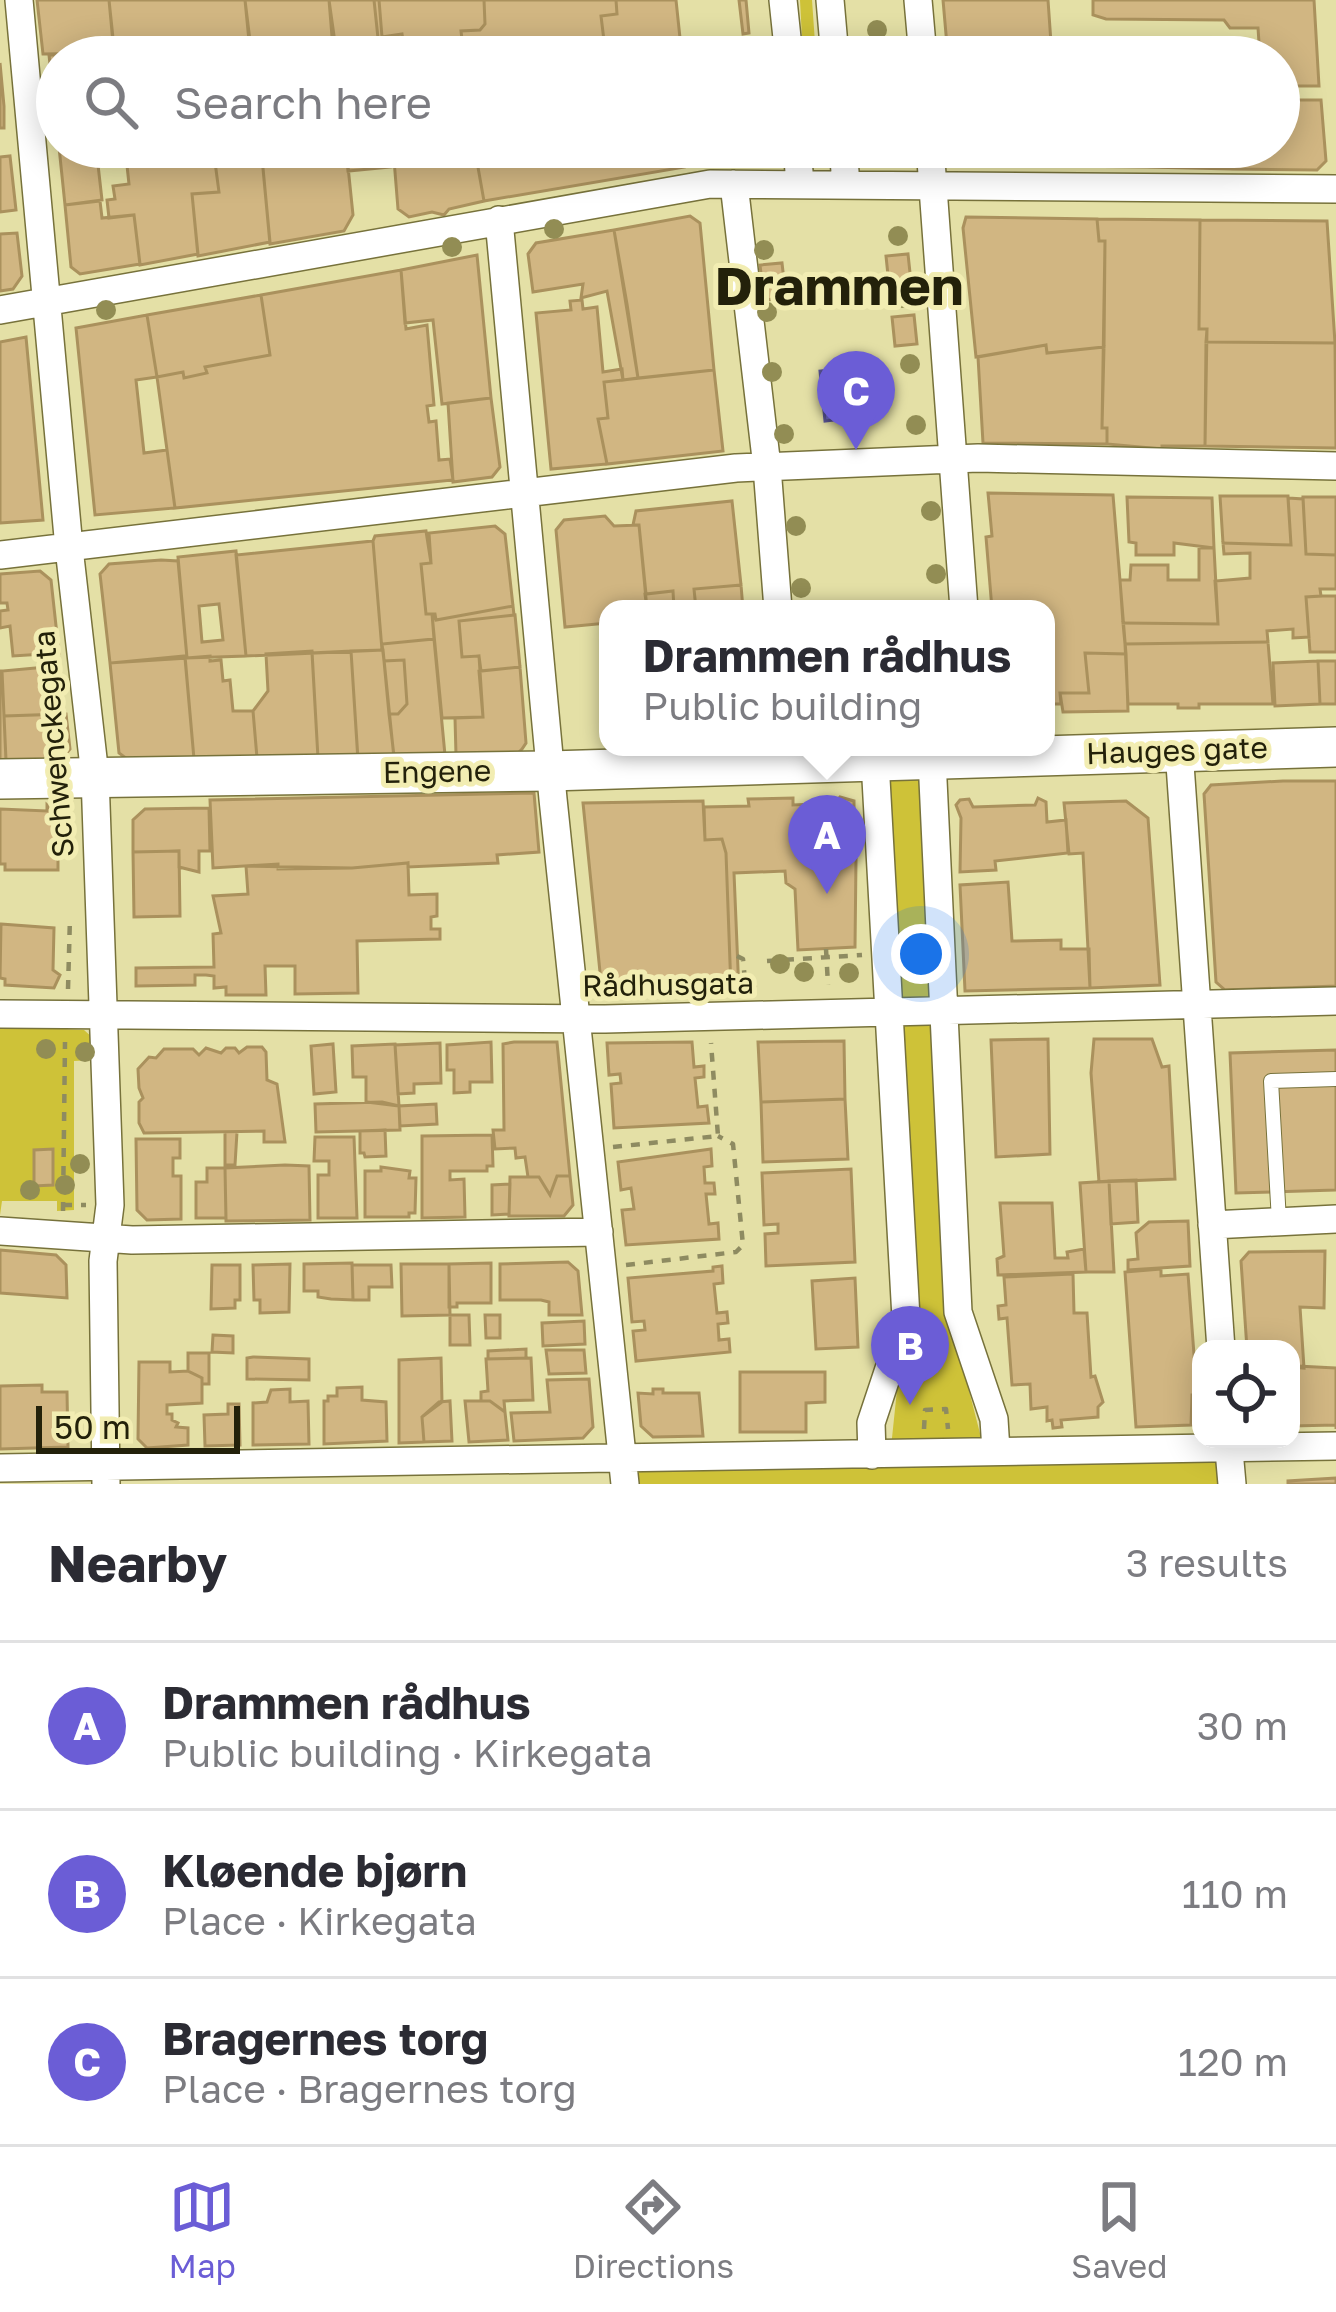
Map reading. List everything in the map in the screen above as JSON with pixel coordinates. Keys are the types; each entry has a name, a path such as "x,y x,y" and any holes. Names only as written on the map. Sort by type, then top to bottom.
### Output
{"street":[{"name":"Schwenckegata","path":"19,0 69,548 95,776 105,1017 105,1475"},
{"path":"783,0 786,36"},
{"path":"830,0 833,36"},
{"path":"918,0 921,36"},
{"path":"798,168 800,184"},
{"path":"845,168 846,184"},
{"path":"932,168 965,458 964,600"},
{"path":"0,310 710,184 1336,190"},
{"path":"734,184 767,466 777,600"},
{"path":"499,220 550,770 624,1471"},
{"path":"0,555 736,468 965,458 1336,466"},
{"name":"Hauges gate","path":"1055,755 1336,746"},
{"path":"1179,750 1220,1340"},
{"name":"Hauges gate","path":"875,760 1014,756"},
{"path":"932,759 958,1312 994,1419 995,1450"},
{"path":"872,1455 872,1423 905,1318 875,760"},
{"name":"Engene","path":"0,778 875,760"},
{"name":"Rådhusgata","path":"0,1014 576,1019 1336,1001"},
{"path":"1211,1225 1336,1219"},
{"path":"0,1232 107,1240 599,1232"},
{"path":"0,1468 105,1475 624,1471 872,1455 1192,1444"},
{"path":"1300,1445 1336,1446"},
{"path":"1228,1448 1232,1484"}],"lane":[{"path":"1279,1221 1270,1082 1336,1079"}],"path":[{"path":"63,1238 70,910"},
{"path":"826,949 829,994"},
{"path":"767,962 868,955"},
{"path":"737,956 743,958 745,981"},
{"path":"711,1045 718,1136"},
{"path":"590,1149 718,1136 733,1144 742,1246 736,1252 603,1268"}],"shaded area":[{"path":"800,0 812,0 815,36 802,36"},
{"path":"870,366 876,415 825,421 820,371"},
{"path":"932,759 965,1375 985,1453 1229,1448 1232,1484 625,1484 623,1458 890,1457 904,1323 875,761"},
{"path":"0,1026 84,1030 93,1038 93,1060 74,1061 74,1210 57,1211 57,1201 2,1201 0,1215"}],"building":[{"path":"37,0 109,0 112,36 41,36"},
{"path":"109,0 245,0 249,36 113,36"},
{"path":"245,0 329,0 332,36 249,36"},
{"path":"329,0 374,0 378,36 334,36"},
{"path":"374,0 379,0 382,36 378,36"},
{"path":"379,0 484,0 485,24 480,30 461,31 462,36 382,36"},
{"path":"484,0 616,0 617,14 601,16 603,36 462,36 461,31 480,30 485,24"},
{"path":"616,0 676,0 680,36 603,36 601,16 617,14"},
{"path":"739,0 746,0 749,33 743,34"},
{"path":"943,0 1048,0 1051,36 946,36"},
{"path":"1093,0 1314,0 1319,86 1300,86 1300,36 1259,36 1258,28 1230,28 1224,20 1093,15"},
{"path":"0,63 4,106 4,128 0,128"},
{"path":"1300,100 1321,100 1326,161 1317,170 1231,169 1300,168"},
{"path":"10,156 16,210 0,212 0,157"},
{"path":"61,168 98,168 102,200 65,205"},
{"path":"127,168 216,168 219,192 192,194 198,254 140,265 134,215 109,218 107,200 115,199 113,186 129,184"},
{"path":"216,168 263,168 270,242 198,256 192,194 219,192"},
{"path":"263,168 348,168 353,215 344,231 270,244"},
{"path":"395,168 478,168 484,201 449,209 444,215 432,212 409,217 398,209"},
{"path":"478,168 679,168 484,201"},
{"path":"100,201 102,218 134,215 140,264 80,274 71,267 65,205"},
{"path":"690,216 700,223 714,370 638,378 614,230"},
{"path":"966,217 1097,219 1099,241 1105,241 1104,347 1047,353 1046,345 976,357 963,228"},
{"path":"1097,219 1200,220 1199,329 1207,329 1205,446 1162,449 1107,444 1107,428 1102,428 1105,241 1099,241"},
{"path":"1200,220 1327,221 1335,343 1206,342 1207,329 1199,329"},
{"path":"614,230 638,378 623,380 607,291 581,298 583,284 533,292 528,254 536,243"},
{"path":"17,233 22,276 13,289 0,291 0,234"},
{"path":"908,254 911,282 889,285 886,256"},
{"path":"477,255 491,398 442,404 433,320 405,323 401,270"},
{"path":"782,263 786,298 764,300 760,265"},
{"path":"401,270 406,329 427,325 434,405 427,406 429,422 436,421 439,460 450,459 453,480 175,508 157,377 183,372 184,378 207,373 205,367 270,355 261,295"},
{"path":"261,295 270,355 205,367 207,373 184,378 183,372 157,377 147,315"},
{"path":"582,300 583,309 597,307 603,372 622,369 623,380 604,382 608,418 598,419 607,464 551,469 536,313 571,310 570,301"},
{"path":"147,315 157,377 136,380 144,453 167,450 175,508 95,515 76,328"},
{"path":"914,315 917,344 895,346 892,317"},
{"path":"26,337 43,520 0,523 0,342"},
{"path":"1206,342 1335,343 1336,448 1205,446"},
{"path":"1046,345 1047,353 1104,347 1102,428 1107,428 1107,444 983,443 978,357"},
{"path":"714,370 723,451 607,464 598,419 608,418 604,382"},
{"path":"491,398 500,467 492,477 453,482 448,403"},
{"path":"988,493 1113,495 1126,654 1085,653 1089,693 1060,693 1061,704 1055,704 1055,600 991,600 986,537 992,536"},
{"path":"1220,496 1288,496 1291,545 1223,543"},
{"path":"1127,497 1212,498 1214,548 1174,543 1174,555 1136,555 1136,543 1129,542"},
{"path":"1303,497 1336,497 1336,555 1306,554"},
{"path":"1288,498 1303,499 1306,554 1336,555 1336,589 1320,589 1321,596 1306,597 1309,637 1293,638 1293,629 1267,631 1268,642 1125,644 1123,623 1218,624 1215,581 1250,578 1250,553 1224,554 1223,543 1291,545"},
{"path":"732,501 741,585 694,589 695,600 674,600 673,591 646,594 639,525 633,525 636,511"},
{"path":"605,516 614,526 639,525 646,600 599,600 599,624 565,627 556,530 564,520"},
{"path":"495,526 505,534 513,606 436,620 435,614 426,614 421,564 431,563 429,533"},
{"path":"426,531 431,563 421,564 426,614 432,614 434,639 382,644 382,650 373,541 375,536"},
{"path":"373,541 382,650 246,656 236,555"},
{"path":"1199,548 1214,548 1218,624 1123,623 1120,580 1130,580 1131,565 1168,565 1168,580 1199,580"},
{"path":"236,551 246,656 187,658 178,557","holes":["219,604 223,640 202,642 199,606"]},
{"path":"178,561 187,658 110,663 100,574 109,564"},
{"path":"40,571 51,580 59,653 13,656 10,626 0,628 0,611 8,610 7,603 0,603 0,574"},
{"path":"741,585 742,600 695,600 694,589"},
{"path":"673,591 674,600 646,600 645,594"},
{"path":"1336,596 1336,652 1310,652 1306,597"},
{"path":"513,606 514,615 459,621 462,657 479,656 483,717 442,718 432,614 436,620"},
{"path":"515,615 520,667 481,671 479,656 462,657 459,621"},
{"path":"434,639 445,755 394,756 389,714 398,714 407,704 404,660 384,661 382,644"},
{"path":"1268,642 1273,704 1178,708 1178,704 1128,704 1125,644"},
{"path":"383,650 394,758 358,759 351,651"},
{"path":"312,651 318,758 257,758 253,711 268,691 266,654"},
{"path":"351,651 358,761 318,758 312,653"},
{"path":"1085,653 1126,654 1128,711 1063,712 1060,693 1089,693"},
{"path":"185,656 194,759 127,759 119,753 110,663"},
{"path":"210,656 210,661 221,660 223,681 230,680 233,711 253,711 257,758 194,759 185,658"},
{"path":"404,660 407,704 398,714 389,714 384,661"},
{"path":"1318,661 1320,704 1275,706 1273,663"},
{"path":"1318,661 1336,661 1336,704 1320,704"},
{"path":"58,666 62,714 4,716 2,671"},
{"path":"520,667 526,743 522,749 517,754 456,755 455,718 483,717 479,671"},
{"path":"2,671 6,760 0,760"},
{"path":"66,714 70,749 61,760 6,761 4,716"},
{"path":"1336,781 1336,986 1225,990 1216,982 1204,794 1211,785"},
{"path":"534,793 539,852 497,855 498,863 213,868 210,800"},
{"path":"840,797 854,801 847,815 850,860 856,859 855,947 798,950 795,889 786,883 785,871 734,873 739,993 727,993 731,990 726,853 722,839 705,840 704,807 749,806 748,799 793,798 793,805 835,803"},
{"path":"1038,798 1046,802 1047,822 1066,820 1068,853 995,861 996,870 960,872 961,818 956,805 960,800 969,799 973,807 1035,805"},
{"path":"703,801 705,840 722,839 726,853 731,990 602,992 583,803"},
{"path":"1126,801 1148,818 1160,985 1090,988 1083,853 1069,854 1064,803"},
{"path":"47,805 62,820 58,820 58,870 5,870 5,864 0,864 0,809 47,811"},
{"path":"209,808 210,851 199,851 199,872 179,867 179,851 133,852 133,820 145,809"},
{"path":"179,851 180,916 134,917 133,852"},
{"path":"408,863 409,895 437,894 437,916 431,917 431,929 440,929 440,939 357,941 358,993 295,994 295,966 265,966 266,995 226,995 226,987 214,988 214,976 206,975 195,975 195,985 136,986 136,968 214,967 213,934 221,933 213,896 248,894 246,866 352,868"},
{"path":"1008,882 1012,941 1061,940 1061,949 1089,949 1090,988 965,991 960,885"},
{"path":"1,924 54,928 53,970 60,975 54,988 5,985 0,978"},
{"path":"1048,1039 1050,1154 996,1157 991,1040"},
{"path":"1094,1039 1152,1039 1162,1067 1169,1066 1175,1179 1099,1182 1091,1073"},
{"path":"844,1041 845,1099 761,1102 758,1042"},
{"path":"491,1042 492,1082 470,1082 470,1092 454,1093 454,1070 447,1070 447,1045"},
{"path":"557,1042 570,1176 557,1176 550,1195 539,1177 528,1177 525,1157 516,1158 515,1148 495,1149 493,1130 504,1130 503,1044"},
{"path":"692,1042 694,1067 704,1066 704,1077 695,1078 698,1107 707,1106 709,1123 614,1128 611,1084 621,1083 620,1074 609,1075 607,1043"},
{"path":"440,1043 441,1083 414,1084 414,1093 398,1094 395,1045"},
{"path":"333,1044 336,1092 314,1094 311,1046"},
{"path":"395,1044 399,1106 366,1102 366,1077 353,1077 352,1046"},
{"path":"247,1047 262,1047 266,1052 267,1080 277,1084 285,1142 264,1142 264,1131 144,1133 139,1123 143,1098 138,1069 149,1057 156,1058 164,1049 193,1049 199,1055 206,1048 221,1053 235,1048 239,1053"},
{"path":"1336,1050 1336,1190 1236,1193 1230,1053"},
{"path":"845,1099 848,1159 763,1162 761,1102"},
{"path":"315,1104 399,1106 400,1130 316,1132"},
{"path":"436,1104 437,1124 400,1126 399,1106"},
{"path":"385,1130 386,1156 360,1153 360,1131"},
{"path":"225,1132 237,1132 235,1165 225,1165"},
{"path":"492,1135 493,1166 487,1166 487,1171 450,1171 450,1180 464,1179 465,1217 422,1218 422,1136"},
{"path":"315,1137 354,1137 357,1218 318,1218 318,1175 329,1175 329,1161 314,1161"},
{"path":"136,1139 180,1139 173,1176 181,1176 181,1219 147,1220 137,1210"},
{"path":"53,1149 53,1185 34,1186 34,1150"},
{"path":"711,1149 712,1166 704,1167 705,1183 714,1183 715,1194 706,1194 709,1224 718,1223 719,1239 626,1245 622,1210 634,1209 631,1188 621,1190 618,1162"},
{"path":"309,1166 310,1220 226,1221 225,1168"},
{"path":"381,1167 410,1171 409,1178 416,1178 415,1213 409,1217 365,1217 365,1171 381,1171"},
{"path":"207,1168 225,1168 226,1218 196,1218 196,1182 207,1182"},
{"path":"851,1169 855,1262 766,1266 765,1234 778,1233 778,1224 764,1225 762,1173"},
{"path":"557,1176 570,1176 573,1205 564,1216 509,1216 510,1177 539,1177 550,1195"},
{"path":"1136,1180 1138,1222 1111,1224 1109,1181"},
{"path":"1109,1181 1114,1272 1086,1272 1080,1183"},
{"path":"510,1184 509,1214 492,1215 492,1185"},
{"path":"1000,1203 1052,1203 1055,1258 1068,1258 1067,1252 1084,1249 1086,1272 998,1275 997,1259 1004,1256"},
{"path":"1188,1221 1190,1266 1128,1270 1128,1260 1138,1259 1136,1233 1149,1222"},
{"path":"0,1250 56,1255 66,1265 67,1298 0,1293"},
{"path":"1325,1251 1324,1308 1300,1307 1304,1368 1300,1368 1300,1340 1246,1340 1241,1261 1249,1252"},
{"path":"568,1262 578,1271 582,1315 549,1315 549,1302 541,1300 500,1300 500,1264"},
{"path":"352,1263 353,1300 304,1291 304,1264"},
{"path":"491,1263 491,1303 449,1307 449,1264"},
{"path":"290,1264 289,1312 260,1313 260,1300 254,1300 253,1265"},
{"path":"401,1264 449,1264 450,1315 402,1316"},
{"path":"212,1265 240,1265 240,1300 235,1300 235,1308 211,1309"},
{"path":"352,1265 391,1265 392,1287 369,1287 369,1300 353,1300"},
{"path":"722,1266 723,1283 714,1284 717,1313 727,1312 728,1323 718,1324 719,1340 729,1339 730,1352 636,1361 633,1331 645,1330 644,1321 632,1322 628,1278 713,1271"},
{"path":"1161,1269 1161,1276 1188,1274 1191,1425 1136,1427 1125,1272"},
{"path":"1073,1274 1074,1313 1087,1313 1091,1377 1095,1376 1103,1402 1098,1417 1061,1420 1062,1427 1053,1428 1052,1420 1047,1421 1047,1407 1031,1409 1030,1384 1012,1385 1007,1318 999,1319 998,1306 1006,1305 1004,1277"},
{"path":"855,1278 858,1347 816,1349 812,1281"},
{"path":"450,1315 469,1315 470,1345 450,1345"},
{"path":"485,1315 500,1315 500,1338 486,1338"},
{"path":"584,1321 585,1344 543,1346 542,1323"},
{"path":"213,1335 233,1336 233,1353 212,1352"},
{"path":"526,1349 526,1358 488,1359 488,1351"},
{"path":"546,1350 584,1350 586,1373 549,1374"},
{"path":"188,1353 209,1353 209,1384 202,1384 202,1378 188,1371"},
{"path":"247,1358 309,1359 309,1380 247,1379"},
{"path":"441,1358 442,1402 422,1417 424,1442 399,1443 399,1360"},
{"path":"531,1358 533,1400 504,1401 505,1412 490,1401 481,1401 481,1392 488,1391 486,1359"},
{"path":"139,1362 170,1362 170,1372 188,1371 202,1378 202,1403 167,1405 176,1427 188,1428 188,1445 147,1448 138,1439"},
{"path":"1300,1366 1336,1368 1336,1425 1300,1426"},
{"path":"740,1372 825,1372 825,1402 806,1403 806,1432 740,1432"},
{"path":"589,1379 593,1427 583,1438 514,1441 511,1413 550,1412 547,1380"},
{"path":"42,1385 42,1392 67,1392 68,1447 0,1449 0,1386"},
{"path":"362,1387 362,1400 386,1402 387,1441 324,1444 324,1401 337,1396 337,1388"},
{"path":"290,1389 290,1402 308,1401 309,1444 253,1445 253,1403 267,1402 271,1390"},
{"path":"653,1389 699,1393 703,1436 653,1437 641,1426 638,1393 653,1394"},
{"path":"450,1401 452,1441 424,1442 422,1417 439,1402"},
{"path":"465,1401 490,1401 505,1412 508,1440 469,1442"},
{"path":"228,1404 239,1404 240,1445 205,1446 204,1415 228,1414"},
{"path":"1336,1478 1336,1484 1288,1484 1288,1481"}],"place":[{"name":"Bragernes torg","path":"856,450"},
{"name":"Drammen rådhus","path":"827,894"},
{"name":"Kløende bjørn","path":"910,1405"}],"district":[{"name":"Drammen","path":"839,286"}]}
